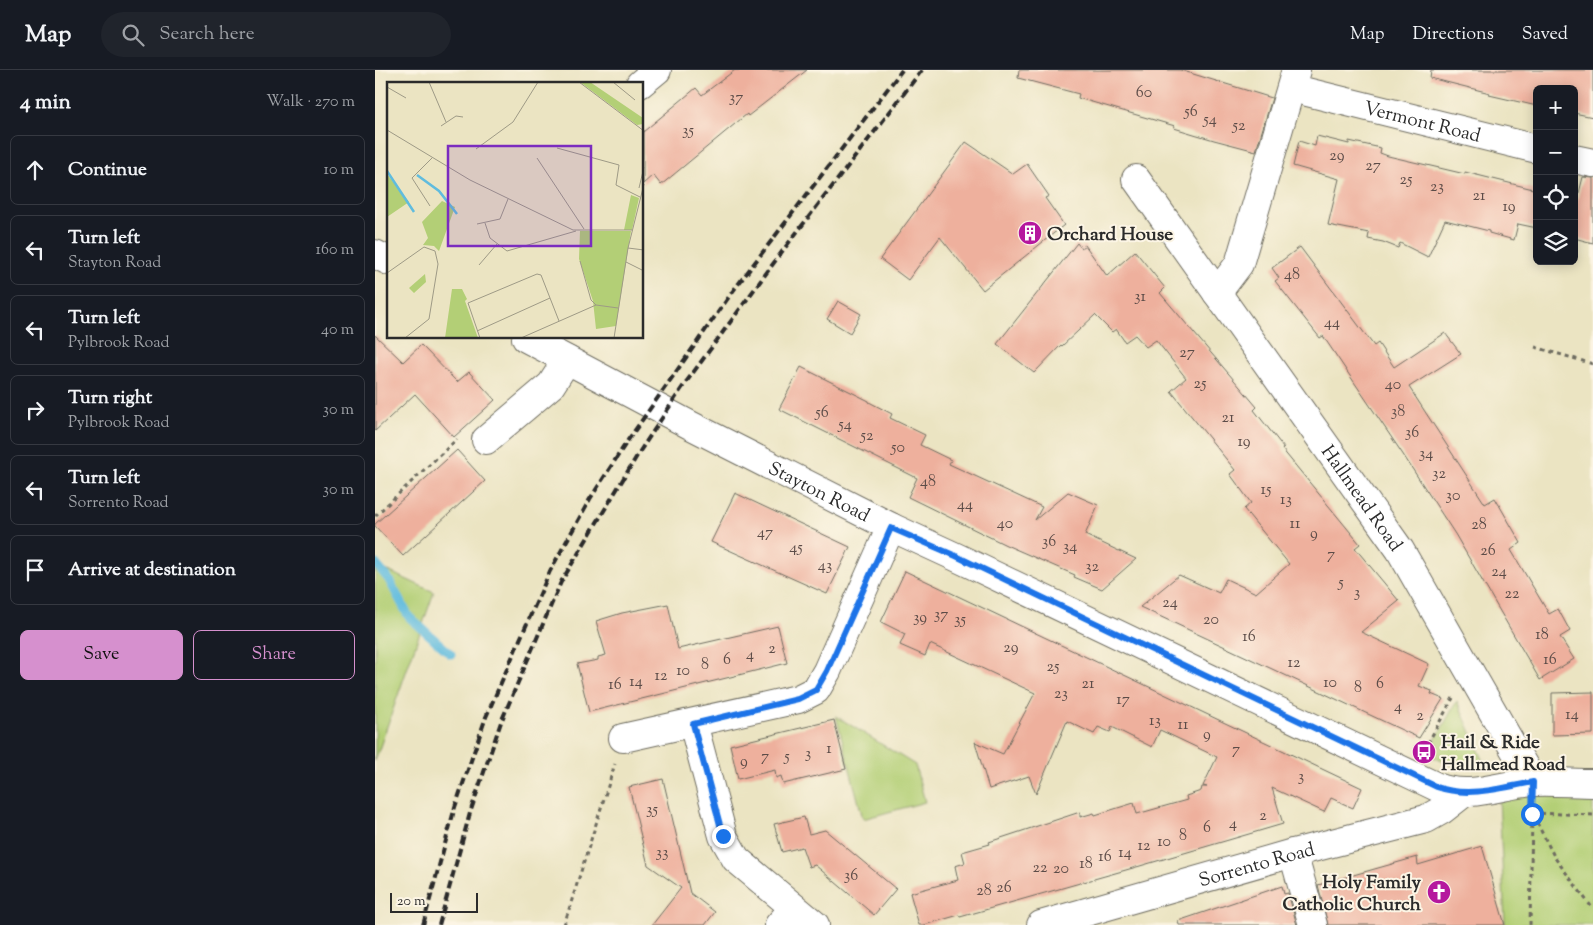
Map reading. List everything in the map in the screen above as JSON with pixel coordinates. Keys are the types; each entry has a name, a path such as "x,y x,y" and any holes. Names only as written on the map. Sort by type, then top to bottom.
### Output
{"street":[{"path":"642,82 657,70"},
{"path":"1217,293 1239,264 1302,81"},
{"name":"Vermont Road","path":"1302,81 1533,148"},
{"path":"1578,160 1593,163"},
{"name":"Hallmead Road","path":"1136,179 1400,550 1533,782"},
{"path":"375,254 387,260"},
{"name":"Stayton Road","path":"528,339 891,528 956,556 1449,792 1489,791 1533,782"},
{"path":"486,440 551,385 567,360"},
{"path":"623,738 693,724 798,699 816,690 827,671 891,528"},
{"path":"693,724 723,836 736,859 787,916 815,925"},
{"path":"1533,782 1593,783"},
{"name":"Sorrento Road","path":"1041,925 1293,853 1426,819 1443,810 1465,792"},
{"path":"1293,853 1313,925"}],"path":[{"path":"1535,346 1593,364"},
{"path":"1411,774 1469,670"},
{"path":"564,925 623,738"},
{"path":"1530,925 1533,782"},
{"path":"1532,814 1593,815"},
{"path":"1532,814 1555,858 1593,909"}],"green space":[{"path":"375,565 434,592 375,761"},
{"path":"1457,701 1485,764 1478,767 1456,766 1427,754"},
{"path":"836,716 915,765 925,802 863,819"},
{"path":"1593,790 1593,925 1505,925 1499,798"}],"building":[{"path":"735,70 807,70 748,116 747,114 661,185 653,175 644,183 644,131 696,88 702,95"},
{"path":"1019,70 1180,70 1272,98 1256,151 1078,98 1079,94 1018,78"},
{"path":"1431,70 1593,70 1593,117 1578,114 1578,85 1533,85 1533,105 1430,78"},
{"path":"1317,136 1349,144 1349,141 1381,148 1380,153 1388,156 1533,189 1533,227 1518,224 1514,240 1489,233 1489,231 1445,220 1428,257 1400,243 1398,248 1368,239 1369,233 1328,225 1339,179 1293,166 1299,141 1315,146"},
{"path":"966,142 1013,174 1027,164 1049,196 1045,198 1064,225 983,290 940,237 908,280 880,259"},
{"path":"1583,177 1593,178 1593,243 1578,239 1578,197"},
{"path":"1077,243 1081,248 1085,245 1107,276 1135,251 1165,288 1160,293 1257,407 1254,410 1284,448 1282,449 1360,544 1355,548 1399,601 1361,632 1429,664 1419,686 1432,691 1431,694 1443,699 1419,738 1140,607 1179,575 1219,593 1226,579 1256,593 1289,564 1244,509 1251,503 1230,474 1235,470 1171,391 1186,378 1156,340 1146,347 1135,335 1125,342 1116,329 1112,332 1095,315 1061,345 1034,373 997,344"},
{"path":"1300,247 1374,346 1378,343 1394,367 1445,333 1461,354 1409,387 1485,504 1495,498 1521,543 1511,550 1549,614 1558,609 1570,631 1560,637 1574,659 1540,680 1455,534 1402,453 1323,336 1320,338 1275,281 1279,278 1272,268"},
{"path":"838,301 861,314 850,333 827,319"},
{"path":"375,335 403,362 421,345 457,382 469,372 495,400 454,437 415,394 375,431"},
{"path":"801,367 869,401 892,414 890,418 925,435 920,445 951,460 949,464 1042,507 1035,520 1068,492 1098,505 1085,535 1136,559 1102,589 908,497 917,478 779,409"},
{"path":"457,450 485,481 403,556 375,524"},
{"path":"735,493 850,547 827,594 711,542"},
{"path":"905,571 1362,788 1353,808 1331,798 1324,812 1272,788 1283,824 960,917 959,915 919,925 910,893 958,880 955,866 965,863 962,852 1080,812 1080,817 1094,813 1095,815 1134,803 1137,814 1187,800 1186,796 1201,791 1202,787 1207,787 1203,786 1217,757 1160,730 1152,747 1112,727 1110,732 1098,727 1094,734 1067,721 1036,794 1029,776 989,789 975,742 1003,754 1035,693 930,644 925,656 900,645 905,634 881,622"},
{"path":"668,604 678,649 778,626 787,663 589,712 577,664 598,660 598,657 606,655 596,621 622,613"},
{"path":"1593,692 1593,734 1552,735 1552,693"},
{"path":"834,720 846,769 783,784 781,776 776,778 775,770 738,779 730,745"},
{"path":"663,779 690,893 715,912 705,925 652,925 681,888 648,865 629,787"},
{"path":"804,817 809,834 825,830 896,889 874,915 815,865 809,867 802,847 782,852 774,824"},
{"path":"1482,846 1505,925 1328,925 1318,885 1417,857 1418,865"},
{"path":"1282,886 1284,894 1288,893 1297,925 1179,925 1178,921"}],"waterway":[{"path":"375,563 389,580 409,617 451,654"}],"railway":[{"path":"423,925 455,807 486,717 550,571 590,499 628,440 733,291 902,70"},
{"path":"439,925 470,813 501,722 561,582 640,451 684,385 784,249 922,70"}],"place":[{"name":"Orchard House","path":"1030,233"},
{"name":"Hail & Ride Hallmead Road","path":"1424,752"},
{"name":"Holy Family Catholic Church","path":"1439,892"}],"route":[{"path":"723,836 693,724 798,699 816,690 827,671 891,528 956,556 1449,792 1489,791 1533,782 1532,814"}]}
